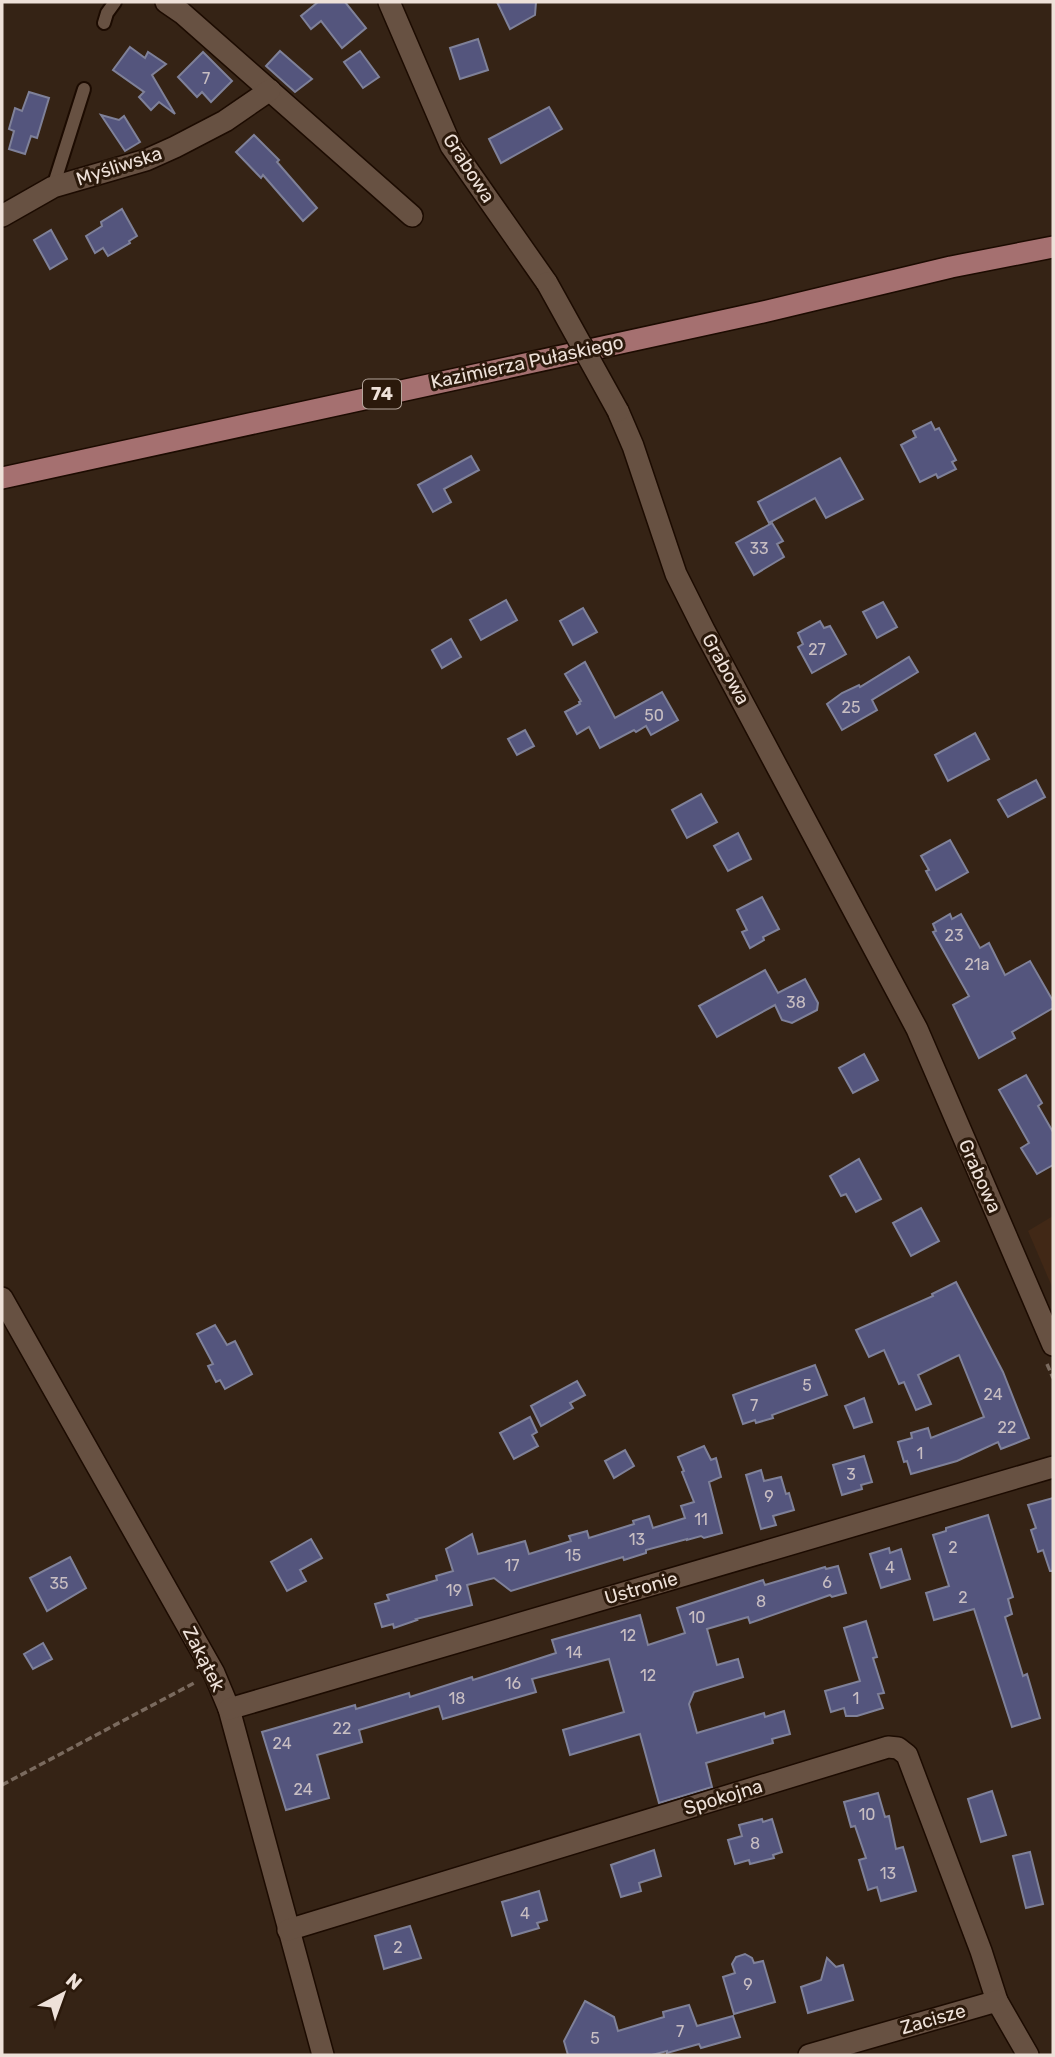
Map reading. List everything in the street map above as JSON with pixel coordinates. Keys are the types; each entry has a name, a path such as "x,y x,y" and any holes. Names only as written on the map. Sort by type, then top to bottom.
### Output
{"main road":[{"name":"Kazimierza Pułaskiego","path":"2,478 763,312 951,267 1053,247"}],"street":[{"path":"166,2 412,216"},
{"name":"Grabowa","path":"389,2 451,146 534,261 618,411 633,446 676,574 917,1029 1053,1345"},
{"name":"Myśliwska","path":"2,216 53,187 156,156 225,121 270,90"},
{"name":"Zakątek","path":"2,1298 214,1673 229,1709 323,2055"},
{"name":"Ustronie","path":"229,1709 1053,1467"},
{"name":"Spokojna","path":"288,1930 888,1747 898,1748 907,1755 981,1951 997,2001"},
{"path":"997,2001 1028,2055"},
{"name":"Zacisze","path":"809,2055 997,2001"}],"lane":[{"path":"104,23 107,13 116,2"},
{"path":"53,187 84,89"}],"path":[{"path":"2,1786 214,1673"}],"shaded area":[{"path":"1053,1216 1053,1289 1028,1231"}],"building":[{"path":"318,2 345,2 366,28 342,48 321,21 311,29 301,16"},
{"path":"497,2 536,2 535,15 510,29"},
{"path":"478,39 488,70 460,79 450,48"},
{"path":"130,47 145,58 148,52 166,64 152,75 175,114 159,102 151,110 139,97 144,92 113,70"},
{"path":"280,51 312,79 295,92 266,66"},
{"path":"360,51 379,77 363,88 344,62"},
{"path":"203,52 232,81 211,102 202,92 197,97 178,77"},
{"path":"29,92 49,98 37,138 31,136 25,154 9,149 14,131 9,129 15,108 22,111"},
{"path":"549,107 562,129 501,163 489,139"},
{"path":"101,115 119,120 124,116 140,142 125,151"},
{"path":"254,135 279,160 277,162 317,208 303,221 263,175 261,178 236,152"},
{"path":"122,209 137,236 108,256 103,248 95,253 86,236 102,226 101,222"},
{"path":"51,230 67,259 50,269 34,240"},
{"path":"931,422 935,430 939,428 956,460 952,462 956,469 938,478 936,474 920,482 901,445 916,437 913,431"},
{"path":"471,456 479,470 444,489 451,502 433,512 418,485"},
{"path":"840,458 863,499 826,518 815,498 769,523 758,502"},
{"path":"772,523 783,541 777,544 784,557 754,575 736,543"},
{"path":"506,600 517,620 481,640 470,620"},
{"path":"883,602 897,627 877,638 863,612"},
{"path":"583,608 597,632 573,645 560,621"},
{"path":"820,621 824,628 830,626 846,654 812,673 798,647 803,644 798,633"},
{"path":"451,639 461,657 442,668 432,650"},
{"path":"909,657 918,672 872,700 877,710 842,730 827,704"},
{"path":"585,662 615,718 662,692 678,720 651,735 646,726 636,732 634,730 600,748 589,727 577,734 565,712 581,701 565,674"},
{"path":"525,730 534,746 517,755 508,739"},
{"path":"975,733 989,759 948,781 935,755"},
{"path":"1036,780 1045,797 1008,817 998,800"},
{"path":"701,794 717,822 687,838 672,810"},
{"path":"738,833 751,859 728,871 714,846"},
{"path":"950,840 968,872 936,890 921,856"},
{"path":"762,897 779,929 750,948 742,932 747,930 737,910"},
{"path":"950,914 952,919 961,914 980,948 989,943 1005,975 1030,961 1053,1001 1053,1008 1012,1032 1015,1038 979,1058 953,1005 969,996 933,932 936,931 933,924"},
{"path":"765,970 778,993 805,979 818,1003 817,1010 792,1023 782,1020 775,1005 717,1037 699,1006"},
{"path":"864,1054 878,1080 853,1093 839,1068"},
{"path":"1026,1075 1042,1103 1038,1106 1053,1132 1053,1165 1037,1174 1021,1148 1029,1143 999,1090"},
{"path":"859,1159 881,1199 856,1212 846,1194 841,1196 830,1176"},
{"path":"921,1208 939,1241 911,1256 893,1223"},
{"path":"956,1282 1003,1372 1029,1438 1001,1449 998,1442 957,1461 911,1474 898,1442 912,1438 911,1433 928,1428 931,1438 984,1417 959,1355 918,1375 931,1404 916,1410 904,1382 899,1384 884,1350 869,1357 856,1330 933,1296 932,1294"},
{"path":"215,1325 227,1345 235,1341 252,1374 225,1389 220,1380 216,1382 208,1366 213,1364 197,1334"},
{"path":"815,1365 827,1395 772,1415 773,1418 743,1424 733,1395"},
{"path":"577,1381 585,1395 570,1403 573,1408 541,1426 531,1406"},
{"path":"864,1398 872,1422 854,1428 845,1406"},
{"path":"530,1417 537,1432 532,1435 538,1446 514,1459 500,1433"},
{"path":"704,1446 711,1460 716,1458 721,1477 709,1482 722,1533 646,1550 646,1553 624,1560 623,1557 511,1591 494,1578 467,1585 472,1605 416,1619 394,1628 393,1624 382,1627 375,1604 389,1600 387,1595 437,1580 436,1576 453,1571 446,1549 472,1534 478,1554 525,1541 529,1554 571,1541 569,1536 587,1531 589,1538 634,1524 633,1521 649,1516 653,1528 685,1518 681,1506 694,1502 678,1457"},
{"path":"625,1450 634,1466 614,1478 605,1461"},
{"path":"864,1456 872,1482 861,1485 862,1489 842,1495 833,1465"},
{"path":"761,1470 764,1481 781,1477 794,1510 773,1516 776,1525 761,1529 746,1475"},
{"path":"1053,1498 1053,1571 1050,1571 1043,1550 1038,1552 1031,1530 1036,1528 1028,1505"},
{"path":"988,1515 1013,1597 1008,1599 1012,1614 1005,1617 1023,1676 1027,1674 1040,1718 1012,1727 974,1609 934,1620 926,1593 949,1586 933,1535 946,1531 946,1528"},
{"path":"311,1539 322,1558 300,1570 306,1581 287,1591 271,1562"},
{"path":"889,1548 890,1553 901,1549 910,1579 881,1588 870,1554"},
{"path":"70,1557 86,1588 47,1611 30,1578"},
{"path":"838,1566 846,1593 832,1597 830,1595 750,1623 748,1617 707,1629 717,1665 738,1659 743,1677 694,1692 689,1704 697,1733 764,1713 765,1717 784,1711 790,1734 772,1739 773,1743 706,1763 712,1787 659,1803 640,1734 570,1755 563,1730 624,1712 609,1659 532,1679 536,1692 443,1719 439,1706 359,1730 362,1742 317,1755 329,1798 286,1810 262,1732 355,1705 356,1709 409,1693 410,1697 472,1677 473,1680 556,1653 552,1640 640,1615 648,1645 685,1633 677,1608 763,1580 765,1585 825,1567"},
{"path":"866,1621 877,1657 873,1658 884,1693 878,1694 883,1708 857,1716 846,1716 844,1708 831,1712 825,1691 860,1681 844,1628"},
{"path":"43,1643 52,1659 33,1669 24,1654"},
{"path":"992,1791 1006,1835 981,1842 968,1799"},
{"path":"878,1793 885,1817 889,1816 896,1849 903,1847 916,1891 881,1901 877,1887 868,1890 859,1860 866,1858 855,1826 851,1827 844,1802"},
{"path":"762,1819 763,1822 772,1819 782,1852 773,1855 774,1858 750,1864 749,1860 735,1864 728,1840 742,1836 739,1825"},
{"path":"654,1850 661,1876 639,1883 641,1891 621,1897 611,1865"},
{"path":"1030,1852 1043,1904 1026,1908 1013,1856"},
{"path":"539,1891 547,1920 537,1923 539,1928 512,1936 502,1902"},
{"path":"410,1926 421,1958 384,1969 375,1936"},
{"path":"745,1954 752,1958 754,1963 763,1961 775,2002 734,2014 723,1977 735,1973 732,1964 736,1957"},
{"path":"827,1958 836,1967 843,1965 853,2000 808,2013 801,1987 821,1980"},
{"path":"585,2001 614,2017 618,2031 664,2017 663,2012 689,2005 697,2026 733,2016 740,2037 701,2048 699,2044 652,2055 568,2055 564,2041"}]}
